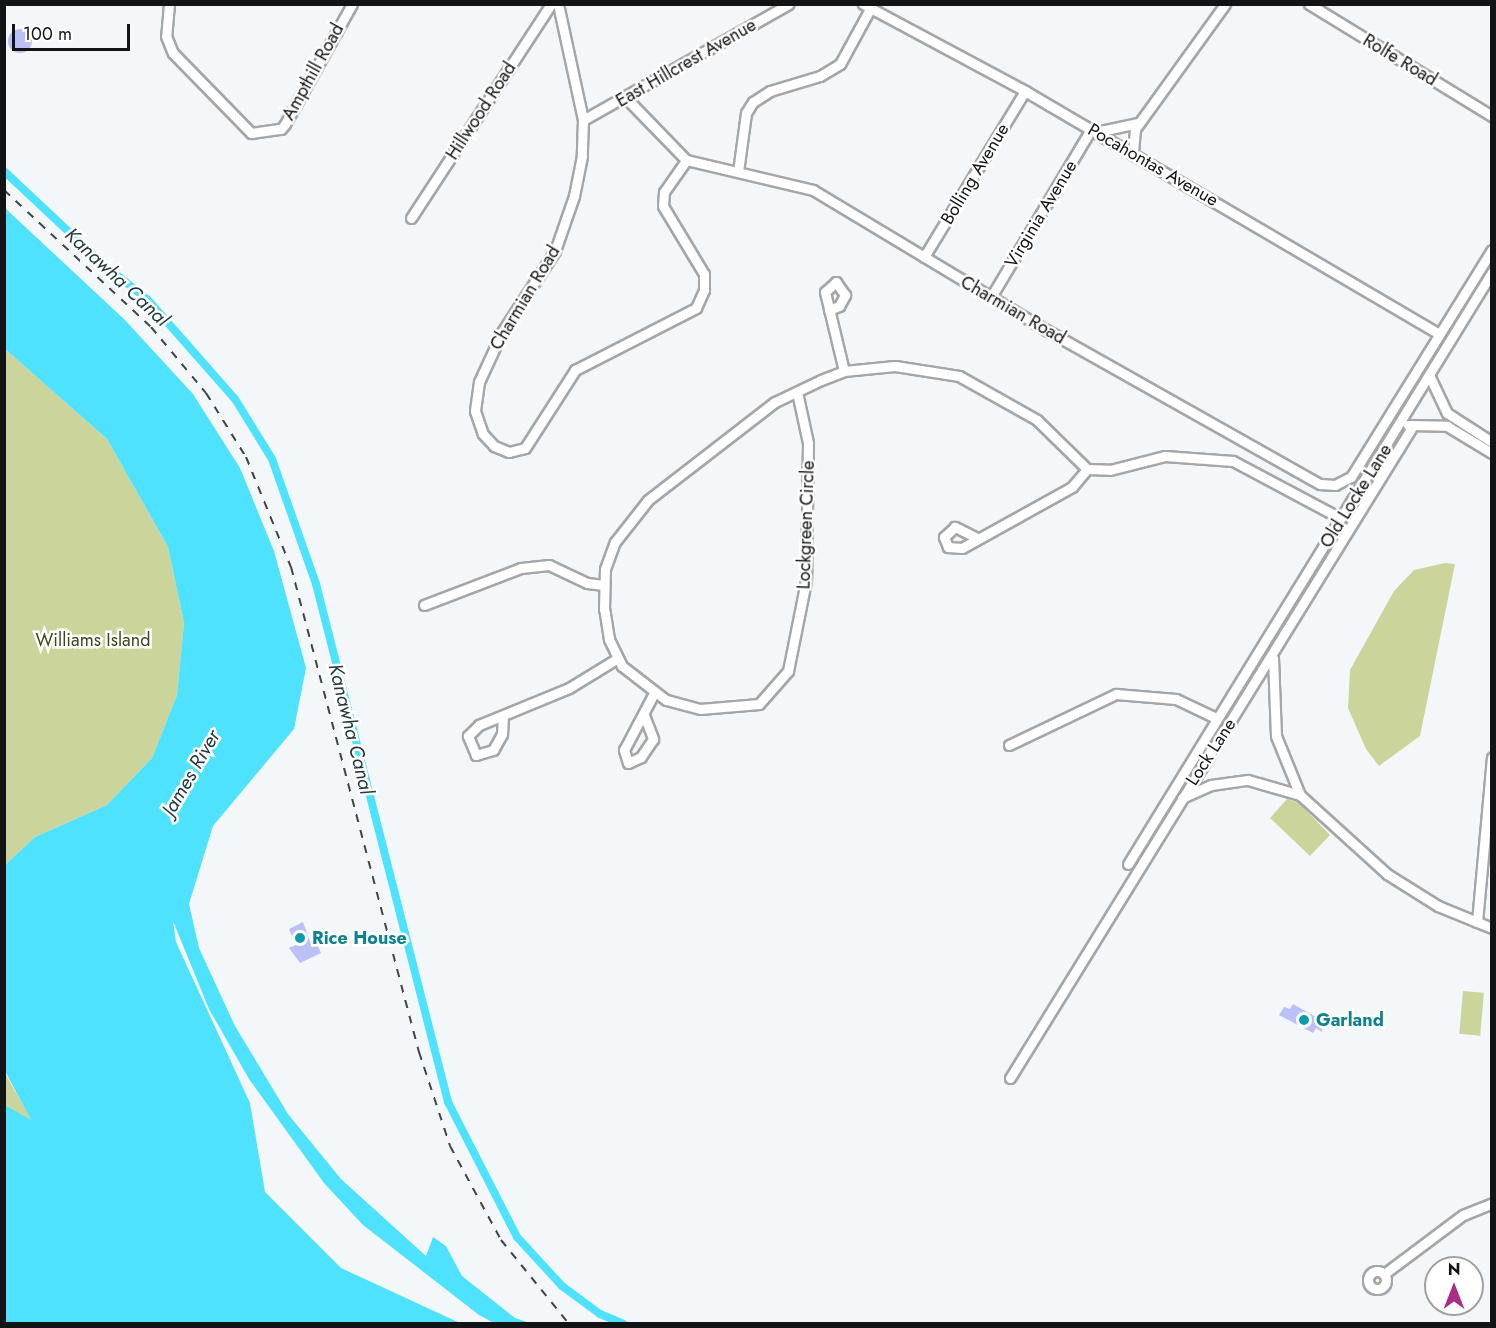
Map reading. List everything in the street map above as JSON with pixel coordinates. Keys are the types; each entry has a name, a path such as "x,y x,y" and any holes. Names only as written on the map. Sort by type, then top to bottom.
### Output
{"street":[{"name":"Ampthill Road","path":"169,4 166,36 173,53 251,133 280,129 285,124 352,4"},
{"name":"Hillwood Road","path":"411,218 551,4"},
{"name":"Charmian Road","path":"558,4 583,120 582,156 563,231 494,346 479,382 475,411 483,434 502,450 514,452 531,442 575,370 696,308 704,290 704,274 663,206 664,192 686,160 813,190 991,297 1301,477 1330,485 1351,477 1439,334"},
{"name":"East Hillcrest Avenue","path":"583,120 789,4"},
{"path":"1133,152 1132,135 1225,4"},
{"name":"Rolfe Road","path":"1309,4 1491,116"},
{"path":"738,172 746,113 753,102 770,91 820,76 840,64 866,7"},
{"name":"Pocahontas Avenue","path":"866,7 1025,91 1133,152 1439,334"},
{"name":"Bolling Avenue","path":"924,257 1025,91"},
{"path":"625,98 686,160"},
{"path":"1093,130 1140,123"},
{"name":"Virginia Avenue","path":"991,297 1093,130"},
{"path":"1439,334 1491,250"},
{"name":"Old Locke Lane","path":"1128,864 1216,718 1278,624 1340,518 1407,424 1429,375 1491,272"},
{"path":"829,310 844,371"},
{"name":"Lockgreen Circle","path":"797,392 808,442 806,581 788,671 759,704 727,709 700,709 654,693 639,684 618,658 609,639 604,585 615,542 648,500 775,402 797,392 844,371 895,366 959,376 1037,420 1087,469"},
{"path":"1429,375 1447,413 1491,442"},
{"path":"1407,424 1447,426 1491,453"},
{"name":"Lock Lane","path":"1010,1078 1181,798 1273,657 1407,424"},
{"path":"976,538 1072,487 1087,469 1110,470 1165,456 1233,460 1340,518"},
{"path":"424,605 521,568 549,565 587,583 604,585"},
{"path":"1278,624 1288,629"},
{"path":"1273,657 1271,701 1276,736 1300,795"},
{"path":"503,716 501,734 493,750 476,755 468,736 479,724 569,688 618,658"},
{"path":"644,715 653,739 641,758 628,763 624,750 654,693"},
{"path":"1009,745 1116,694 1176,699 1216,718"},
{"path":"1477,922 1491,758"},
{"path":"1181,798 1235,781 1261,782 1300,795 1387,874 1438,906 1491,928"},
{"path":"1384,1274 1463,1215 1491,1203"}],"green space":[{"name":"Williams Island","path":"5,349 107,439 168,547 184,623 177,695 152,758 107,805 35,837 5,865"},
{"path":"1445,563 1455,564 1420,736 1379,766 1366,749 1348,708 1350,670 1394,591 1414,570"},
{"path":"1287,799 1299,803 1330,835 1310,856 1270,818"},
{"path":"1463,991 1484,993 1480,1036 1459,1034"},
{"path":"4,1071 5,1073 32,1121 5,1105"}],"water":[{"name":"James River","path":"5,208 125,320 193,394 240,468 274,551 306,668 294,729 213,826 189,904 199,948 235,1026 288,1114 341,1179 426,1256 433,1237 446,1246 462,1276 515,1318 530,1323 494,1323 479,1315 363,1225 324,1183 249,1079 209,1009 173,921 176,942 250,1103 265,1192 341,1268 460,1323 5,1323 5,1105 31,1120 5,1071 5,865 35,837 107,805 152,758 177,695 184,623 168,547 107,439 5,349"}],"building":[{"path":"20,29 28,33 32,41 28,49 20,53 12,49 8,41 12,33"},
{"name":"Rice House","path":"303,922 312,947 317,944 321,953 300,963 289,948 296,945 289,929"},
{"name":"Garland","path":"1293,1004 1323,1021 1322,1032 1316,1028 1313,1033 1279,1015 1284,1007 1290,1009"}],"waterway":[{"name":"Kanawha Canal","path":"4,171 102,263 147,299 235,399 272,459 316,584 448,1102 517,1237 562,1286 600,1314 623,1324"}],"railway":[{"path":"4,190 151,327 206,393 246,457 291,567 419,1052 450,1146 501,1240 569,1324"}],"place":[{"name":"Rice House","path":"300,938"},
{"name":"Garland","path":"1304,1020"}]}
